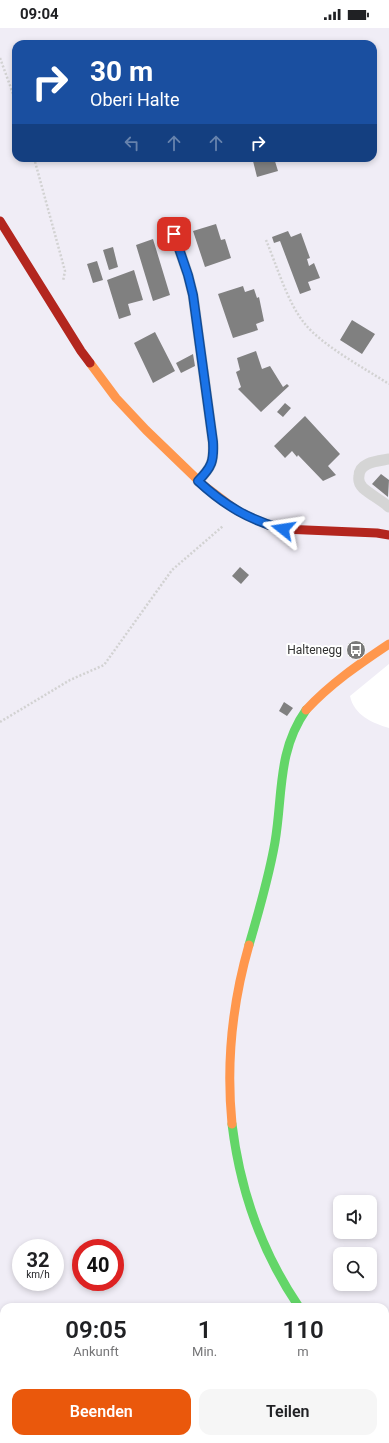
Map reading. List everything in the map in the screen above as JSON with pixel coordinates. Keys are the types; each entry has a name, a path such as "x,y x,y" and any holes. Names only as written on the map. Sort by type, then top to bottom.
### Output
{"street":[{"path":"0,221 81,351 101,378 138,422 198,481 221,500 238,512 254,520 283,529 377,533 389,535"},
{"path":"297,1303 276,1270 252,1217 234,1142 229,1081 230,1050 239,984 273,854 278,824 283,770 290,737 298,722 309,707 356,667 389,644"}],"lane":[{"path":"174,234 193,295 213,442 214,455 211,466 198,481"},
{"path":"389,459 372,462 366,465 358,474 358,481 362,487 389,507"}],"path":[{"path":"0,58 12,91"},
{"path":"35,162 65,271 62,285"},
{"path":"266,240 290,298 304,323 316,336 389,384"},
{"path":"0,722 70,680 104,665 172,570 238,512"}],"shaded area":[{"path":"0,28 389,28 389,664 350,696 355,708 370,721 389,728 389,1303 0,1303"}],"building":[{"path":"253,162 275,162 278,171 257,177"},
{"path":"216,224 221,240 225,239 231,258 205,267 193,231"},
{"path":"288,231 291,237 301,233 310,258 307,259 309,266 314,263 320,278 308,282 311,290 300,294 280,241 274,243 272,237"},
{"path":"153,239 170,295 153,301 136,245"},
{"path":"113,247 118,267 109,270 103,250"},
{"path":"97,261 103,280 93,283 87,264"},
{"path":"134,270 143,300 128,304 131,315 119,319 107,280"},
{"path":"243,286 245,292 254,289 257,298 259,297 264,321 256,324 258,330 233,338 218,294"},
{"path":"352,320 375,334 362,354 340,340"},
{"path":"155,332 175,371 153,383 134,343"},
{"path":"256,351 262,369 270,366 283,387 287,384 289,386 261,412 238,389 241,387 236,372 240,370 237,358"},
{"path":"193,354 195,366 181,373 176,363"},
{"path":"285,403 291,408 283,417 277,412"},
{"path":"305,416 340,454 328,466 336,475 323,481 298,455 297,457 292,451 285,458 274,446"},
{"path":"381,474 389,480 388,497 372,484"},
{"path":"240,567 249,575 241,584 232,576"},
{"path":"284,702 293,708 287,716 279,711"}],"traffic: fast":[{"path":"249,945 264,894 273,855 286,757 290,741 306,710"},
{"path":"232,1124 240,1173 254,1219 274,1264 297,1303"}],"traffic: slow":[{"path":"90,363 116,398 146,430 202,484 239,512 268,525"},
{"path":"306,710 335,683 389,644"},
{"path":"232,1124 230,1101 230,1056 232,1034 238,989 249,945"}],"traffic: jam":[{"path":"0,221 90,363"},
{"path":"268,525 283,529 377,533 389,535"}],"place":[{"name":"Haltenegg","path":"356,650"}],"route":[{"path":"174,234 193,295 200,354 211,420 214,455 211,466 198,481 238,512 254,520 283,529"}]}
